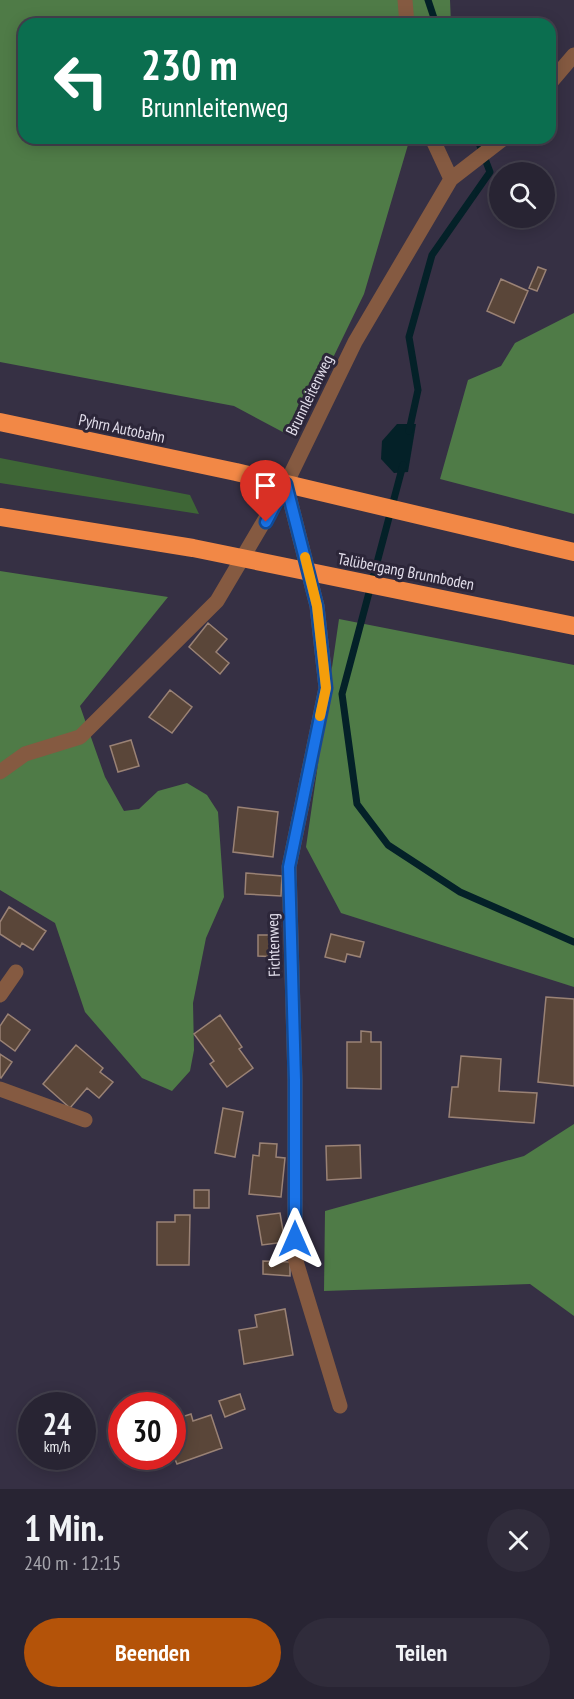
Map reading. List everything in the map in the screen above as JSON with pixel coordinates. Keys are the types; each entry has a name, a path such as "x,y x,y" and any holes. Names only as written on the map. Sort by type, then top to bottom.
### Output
{"highway":[{"name":"Pyhrn Autobahn","path":"0,422 236,472 574,552"},
{"name":"Talübergang Brunnboden","path":"0,517 193,548 574,626"}],"street":[{"path":"405,0 406,18"},
{"path":"556,76 574,55"},
{"path":"435,144 451,179"},
{"name":"Brunnleitenweg","path":"0,772 25,754 80,738 217,601 286,484 355,342 451,179 497,144"},
{"name":"Fichtenweg","path":"286,484 317,606 326,688 289,867 295,1080 295,1258 339,1406"},
{"path":"0,995 16,972"},
{"path":"0,1089 85,1120"}],"green space":[{"path":"0,0 450,0 451,18 18,18 18,144 408,144 364,294 294,438 234,406 0,362"},
{"path":"574,313 574,514 440,479 468,380 501,366 515,343"},
{"path":"0,458 190,495 199,514 0,483"},
{"path":"0,571 168,597 80,706 105,777 124,811 139,809 158,791 187,783 207,795 218,812 224,897 206,938 193,1003 194,1050 190,1071 172,1091 142,1078 85,1012 55,923 0,890"},
{"path":"339,619 574,665 574,987 341,913 306,847"},
{"path":"574,1124 574,1316 530,1284 324,1291 325,1211 524,1156"}],"water":[{"path":"397,424 416,424 408,472 394,473 381,459 382,441"}],"building":[{"path":"538,267 546,270 537,291 529,288"},
{"path":"501,279 528,291 514,323 487,311"},
{"path":"208,623 227,639 216,652 229,663 220,674 189,647"},
{"path":"170,690 192,707 172,733 149,717"},
{"path":"131,740 139,766 118,772 110,746"},
{"path":"238,807 278,812 273,857 233,852"},
{"path":"246,873 282,876 281,896 245,894"},
{"path":"9,907 46,931 33,950 22,943 20,947 0,934 0,922"},
{"path":"331,934 364,942 360,957 347,954 345,962 325,957"},
{"path":"258,935 280,935 279,957 258,956"},
{"path":"546,997 574,999 574,1086 538,1082"},
{"path":"8,1014 30,1030 15,1051 0,1040 0,1026"},
{"path":"220,1015 242,1047 239,1049 253,1068 227,1087 210,1064 214,1061 194,1034"},
{"path":"361,1031 371,1032 371,1042 381,1042 381,1089 347,1088 347,1042 361,1042"},
{"path":"76,1045 103,1068 100,1072 113,1082 99,1098 87,1088 70,1108 43,1084"},
{"path":"0,1054 12,1062 1,1078 0,1077"},
{"path":"461,1056 501,1059 499,1091 537,1093 534,1123 449,1117 452,1087 458,1087"},
{"path":"223,1108 243,1112 235,1157 215,1153"},
{"path":"260,1143 277,1144 276,1157 285,1158 281,1197 249,1194 253,1155 259,1156"},
{"path":"360,1145 361,1178 327,1180 326,1146"},
{"path":"194,1190 209,1190 209,1208 194,1208"},
{"path":"280,1213 285,1242 262,1245 257,1216"},
{"path":"175,1215 190,1215 189,1265 157,1265 157,1222 175,1222"},
{"path":"263,1261 290,1262 290,1276 263,1274"},
{"path":"285,1309 293,1355 244,1364 239,1330 257,1327 255,1315"},
{"path":"240,1394 245,1409 225,1417 219,1401"},
{"path":"191,1414 193,1421 211,1415 222,1448 186,1461 186,1416"}],"waterway":[{"path":"428,0 434,18"},
{"path":"409,431 418,390 409,337 432,255 490,172 479,144"},
{"path":"403,465 342,694 357,804 388,845 460,892 574,942"}],"slow traffic":[{"path":"305,557 317,606 326,688 320,716"}],"route":[{"path":"266,522 286,484 317,606 326,688 289,867 295,1080 295,1239"}]}
